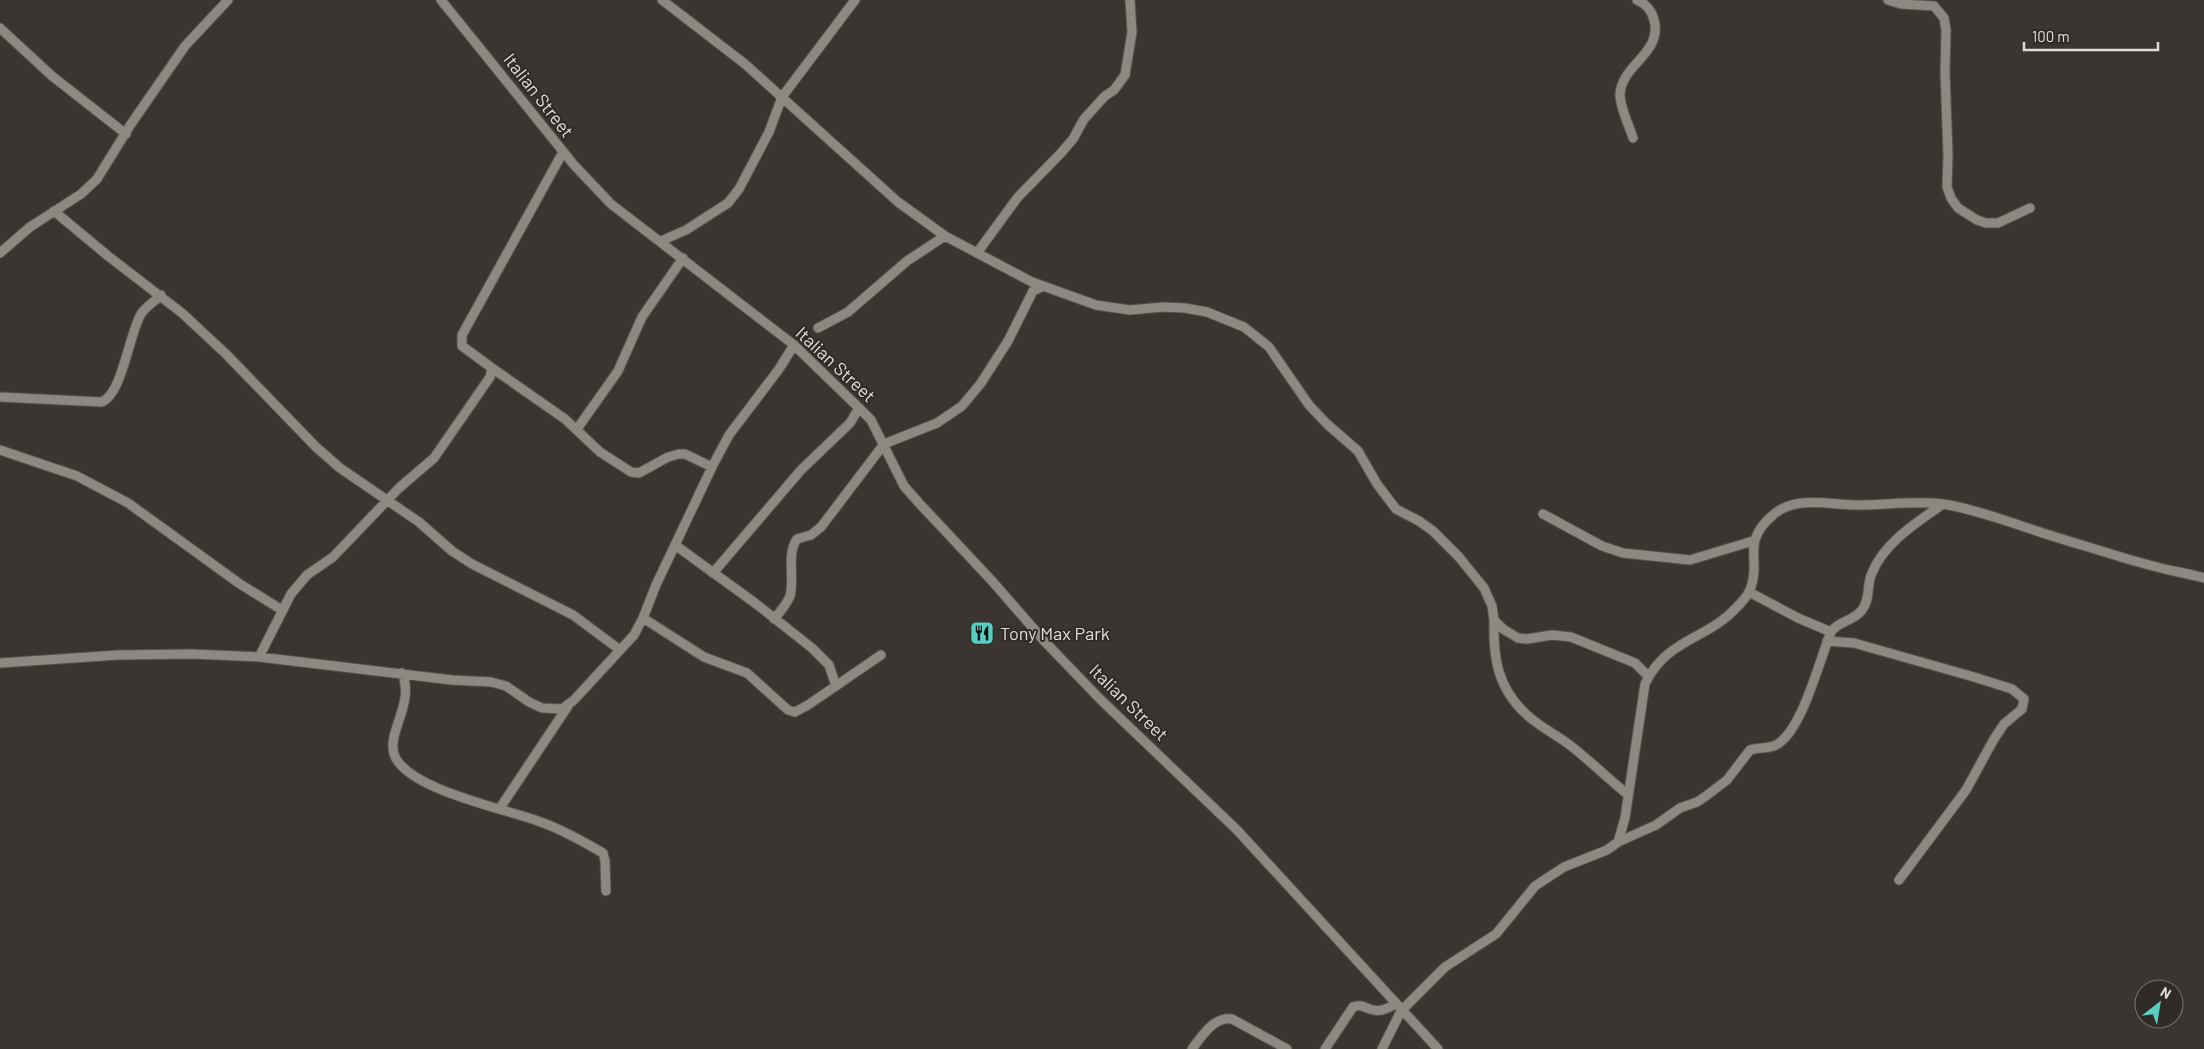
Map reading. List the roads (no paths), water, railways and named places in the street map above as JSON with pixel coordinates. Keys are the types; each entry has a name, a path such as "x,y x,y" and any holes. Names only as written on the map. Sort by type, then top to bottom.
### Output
{"street":[{"path":"0,253 30,227 82,194 97,179 185,46 228,0"},
{"name":"Italian Street","path":"442,0 523,99 563,152 611,204 794,345 871,420 904,486 919,503 993,582 1046,643 1236,830 1308,906 1398,1008 1438,1049"},
{"path":"662,0 708,34 782,97 898,202 945,236 1042,286 1096,305 1130,310 1170,307 1207,312 1244,327 1270,347 1309,405 1332,429 1358,451 1377,484 1396,509 1433,531 1460,557 1484,588 1492,606 1495,664 1508,691 1526,714 1572,747 1627,794"},
{"path":"661,241 686,230 728,203 739,189 769,132 782,97 855,0"},
{"path":"977,253 1018,197 1061,153 1073,139 1084,119 1105,96 1114,90 1125,75 1132,32 1130,0"},
{"path":"1633,138 1620,94 1625,80 1652,44 1656,27 1648,7 1637,0"},
{"path":"1888,0 1901,4 1934,6 1944,18 1948,156 1947,187 1954,203 1970,216 1986,223 1998,223 2030,208"},
{"path":"0,28 52,76 126,134"},
{"path":"563,152 462,335 462,346 577,429 600,452 635,473 647,469 668,457 679,454 696,459 712,467"},
{"path":"54,211 108,256 161,295 226,354 316,447 340,468 418,522 452,551 472,564 573,615 620,650"},
{"path":"818,328 848,312 907,262 945,236"},
{"path":"577,429 618,371 642,317 682,258"},
{"path":"774,619 790,595 794,544 797,539 811,535 821,527 884,444 936,424 962,406 981,383 1008,341 1033,291 1042,286"},
{"path":"0,397 106,401 114,389 140,315 161,295"},
{"path":"500,808 568,706 634,635 644,618 656,585 729,435 779,369 794,345"},
{"path":"259,657 291,594 300,583 332,557 386,500 434,458 490,377 492,368"},
{"path":"713,573 801,470 850,423 859,408"},
{"path":"0,450 77,476 128,503 240,584 282,610"},
{"path":"1618,842 1625,818 1627,794 1645,684 1648,676 1656,664 1672,650 1723,620 1736,610 1750,592 1753,541 1758,530 1773,514 1786,506 1798,503 1855,505 1943,504 1987,515 2153,567 2204,578"},
{"path":"1382,1049 1398,1008 1445,967 1496,934 1535,886 1564,867 1607,850 1618,842 1656,825 1680,808 1697,802 1727,780 1750,750 1770,747 1782,741 1807,701 1831,632 1836,626 1861,611 1868,600 1869,581 1872,572 1884,552 1943,504"},
{"path":"1543,514 1602,546 1623,553 1690,560 1753,541"},
{"path":"675,545 774,619 825,661 836,686"},
{"path":"1750,592 1798,618 1831,632"},
{"path":"644,618 704,657 747,674 757,680 785,708 792,712 800,710 881,655"},
{"path":"1494,620 1518,638 1527,639 1552,635 1571,637 1635,663 1648,676"},
{"path":"1827,641 1854,643 1974,677 2012,689 2024,699 2022,709 2004,724 1966,790 1899,880"},
{"path":"0,663 127,655 191,654 259,657 452,680 500,683 542,708 562,709 568,706"},
{"path":"402,673 406,681 406,692 393,748 398,762 408,772 436,787 562,831 603,853 606,891"},
{"path":"1325,1049 1353,1007 1359,1005 1379,1012 1398,1008"},
{"path":"1192,1049 1214,1024 1225,1018 1232,1019 1287,1049"}],"place":[{"name":"Tony Max Park","path":"982,633"}]}
